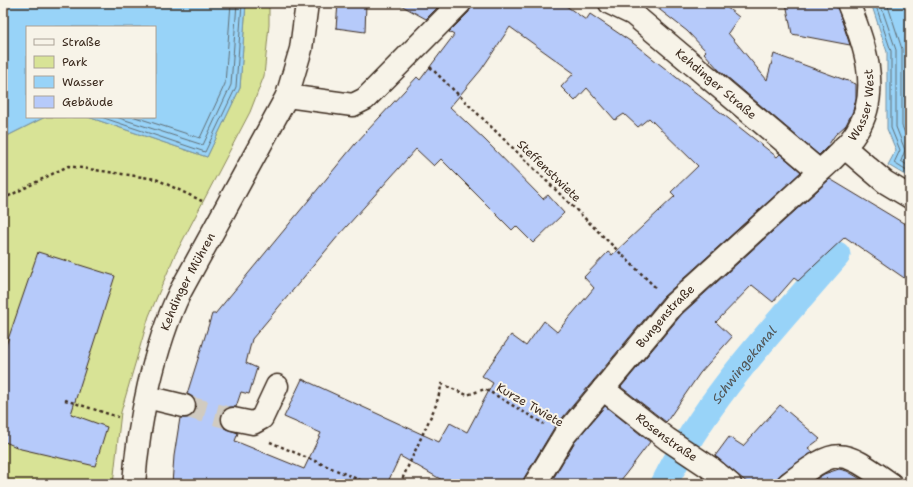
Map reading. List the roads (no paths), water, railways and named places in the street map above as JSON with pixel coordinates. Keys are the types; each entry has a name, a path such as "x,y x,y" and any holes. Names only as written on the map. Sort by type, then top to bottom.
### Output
{"street":[{"name":"Kehdinger Mühren","path":"134,484 135,461 148,397 170,313 287,96 301,49 307,3"},
{"path":"287,96 353,105 365,99 460,3"},
{"name":"Kehdinger Straße","path":"610,3 632,14 819,171"},
{"name":"Wasser West","path":"819,171 844,148 858,130 865,114 870,94 868,68 863,46 848,3"},
{"path":"844,148 885,182 910,197"},
{"name":"Bungenstraße","path":"535,484 564,436 673,304 819,171"},
{"path":"243,421 262,418 276,386"},
{"name":"Rosenstraße","path":"603,389 667,439 712,469 730,484"},
{"path":"148,397 184,406"},
{"path":"788,484 815,464 826,458 838,455 858,462 891,484"}],"water":[{"path":"3,3 246,3 240,88 207,157 91,118 156,118 156,26 26,26 26,118 43,118 3,138"},
{"path":"871,3 910,3 910,178 888,165 896,150 887,129 887,52"}],"waterway":[{"name":"Schwingekanal","path":"664,484 681,452 721,392 766,336 837,255"}],"tunnel":[{"path":"184,406 233,419"}]}
